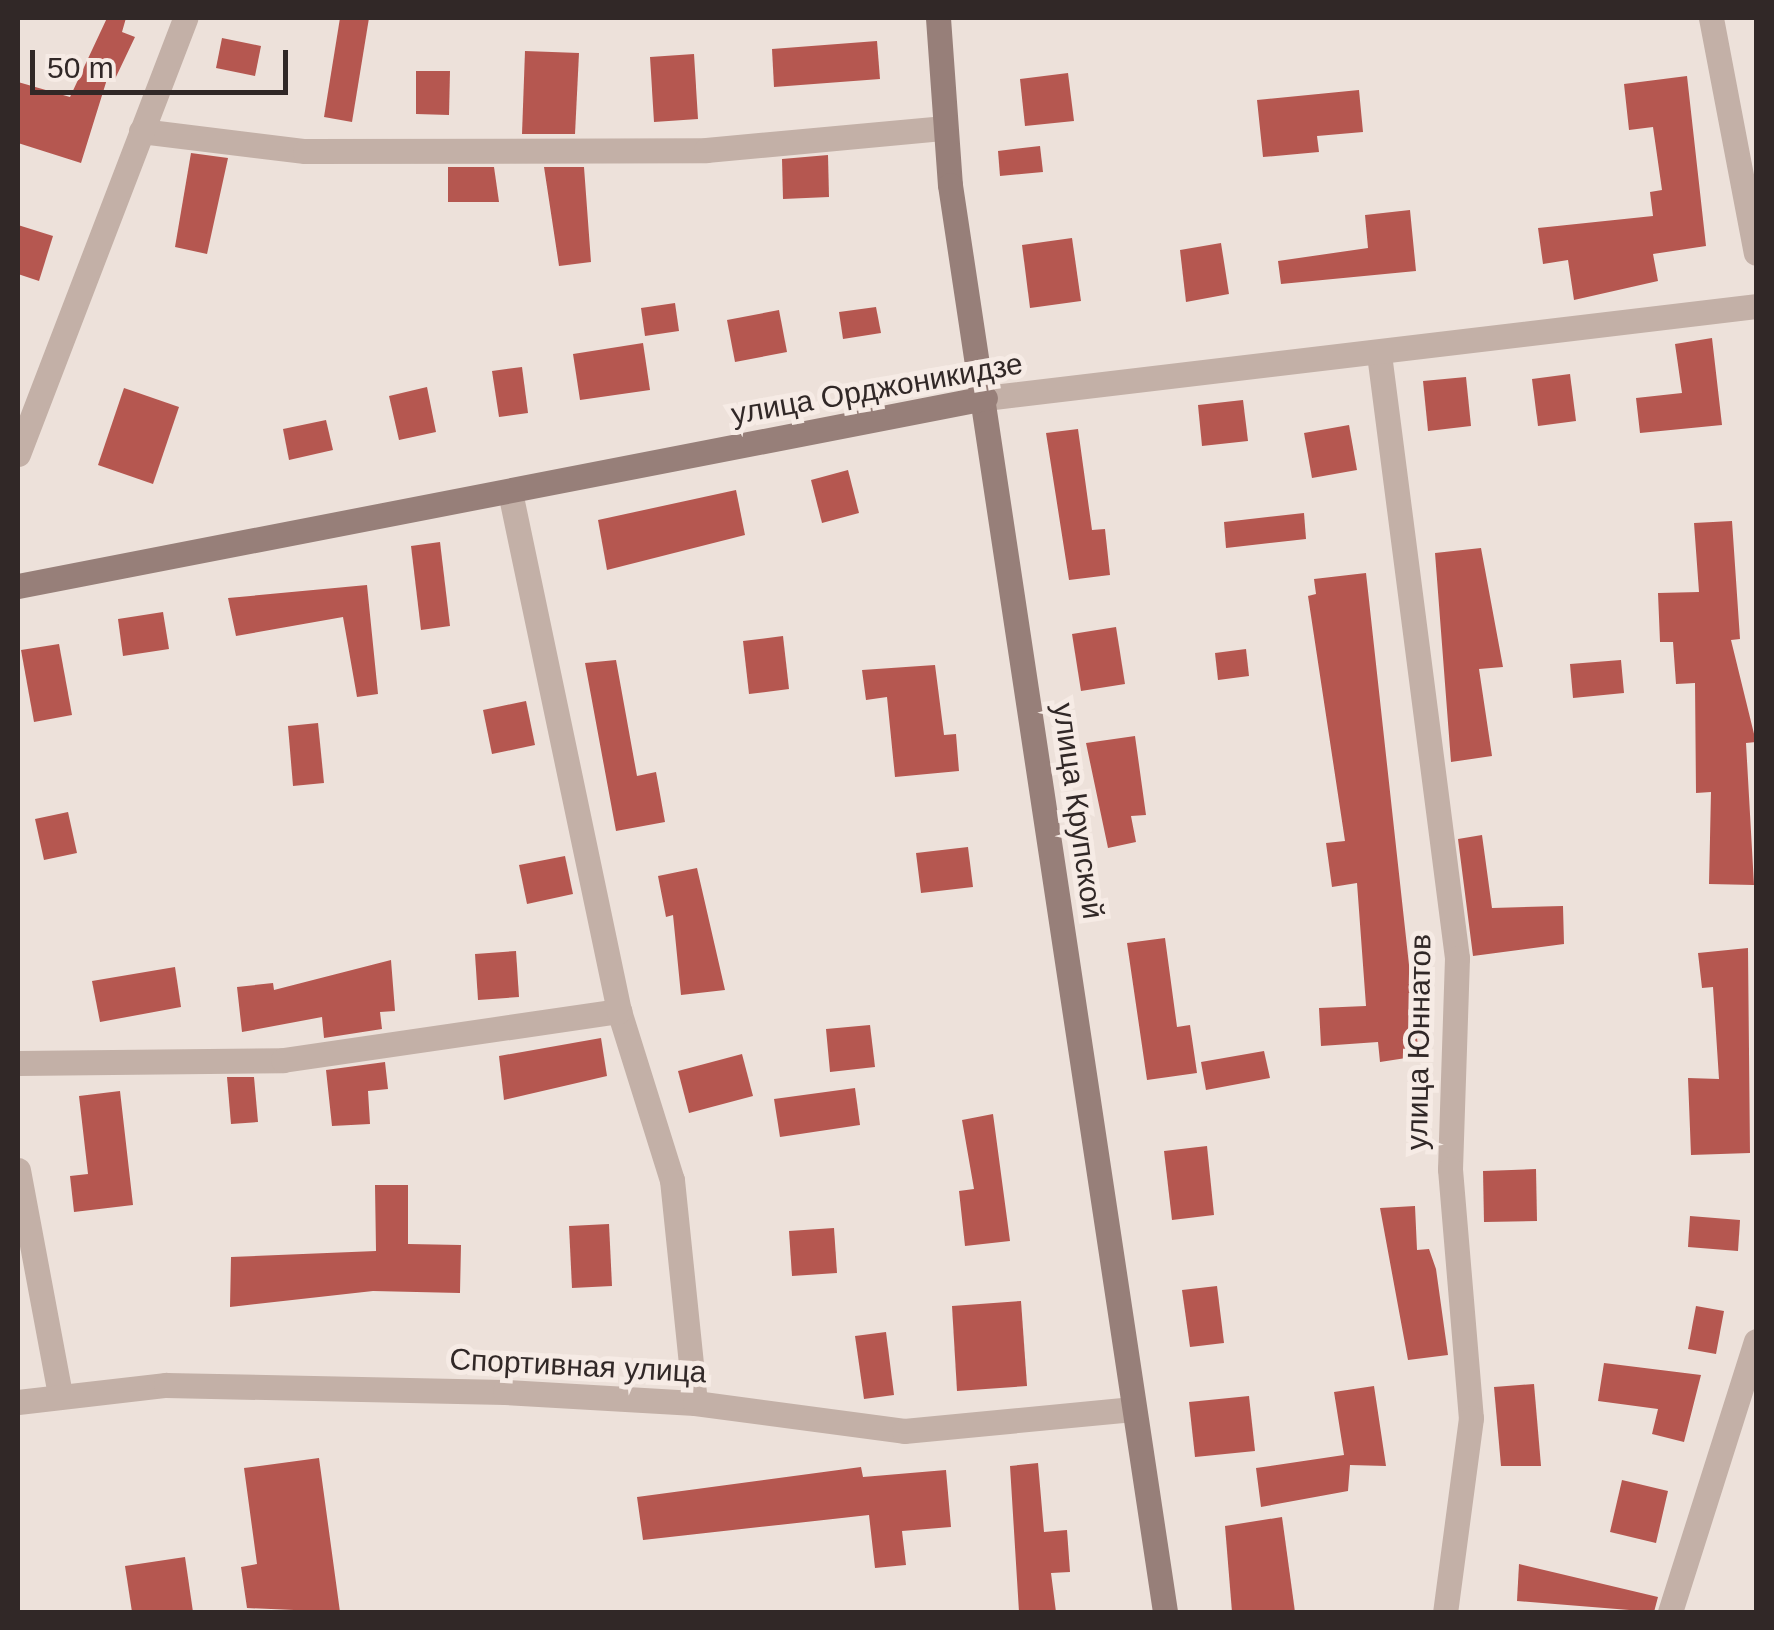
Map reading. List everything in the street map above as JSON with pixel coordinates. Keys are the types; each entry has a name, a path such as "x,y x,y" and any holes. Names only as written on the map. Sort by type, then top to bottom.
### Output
{"street":[{"path":"18,454 185,18"},
{"name":"улица Крупской","path":"938,18 942,128 1165,1612"},
{"path":"1711,18 1756,254"},
{"path":"141,131 304,151 706,150 942,128"},
{"name":"улица Орджоникидзе","path":"18,586 985,398 1756,306"},
{"name":"улица Юннатов","path":"1379,354 1457,958 1450,1170 1471,1418 1445,1612"},
{"path":"510,492 620,1010 672,1180 695,1403"},
{"path":"18,1063 284,1060 620,1010"},
{"path":"18,1170 60,1394"},
{"path":"1670,1612 1756,1341"},
{"name":"Спортивная улица","path":"18,1402 60,1394 186,1386 695,1403 904,1431 1133,1409"}],"building":[{"path":"107,18 126,18 122,32 135,37 115,79 108,76 81,163 18,143 18,82 70,97"},
{"path":"340,18 369,18 352,122 324,117"},
{"path":"222,38 261,46 255,76 216,68"},
{"path":"877,41 880,79 774,87 772,49"},
{"path":"525,51 579,53 575,134 522,134"},
{"path":"694,54 698,119 654,122 650,57"},
{"path":"416,71 450,71 449,115 416,114"},
{"path":"1068,73 1074,121 1025,126 1020,79"},
{"path":"1687,76 1706,246 1653,254 1658,281 1574,300 1568,260 1543,264 1538,228 1653,216 1650,192 1662,190 1653,127 1629,130 1624,84"},
{"path":"1359,90 1363,132 1317,136 1319,152 1263,157 1257,100"},
{"path":"1040,146 1043,172 1000,176 998,151"},
{"path":"191,153 228,158 207,254 175,247"},
{"path":"828,155 829,197 783,199 782,159"},
{"path":"448,167 494,167 499,202 448,202"},
{"path":"544,167 584,167 591,262 559,266"},
{"path":"1410,210 1416,271 1281,284 1278,261 1368,248 1365,215"},
{"path":"18,225 53,236 39,281 18,274"},
{"path":"1072,238 1081,301 1030,308 1022,245"},
{"path":"1221,243 1229,294 1186,302 1180,250"},
{"path":"675,303 679,331 645,336 641,308"},
{"path":"876,307 881,333 843,339 839,312"},
{"path":"779,310 787,352 735,362 727,320"},
{"path":"1712,338 1722,425 1640,433 1636,398 1682,393 1675,344"},
{"path":"643,343 650,390 580,400 573,354"},
{"path":"522,367 528,413 499,417 492,371"},
{"path":"1570,374 1576,421 1538,426 1532,379"},
{"path":"1466,377 1471,426 1428,431 1423,381"},
{"path":"427,387 436,432 399,440 389,396"},
{"path":"124,388 179,407 153,484 98,465"},
{"path":"1243,400 1248,441 1202,446 1198,405"},
{"path":"326,420 333,450 289,460 283,429"},
{"path":"1349,425 1357,470 1312,478 1304,433"},
{"path":"1078,429 1092,530 1105,529 1110,575 1069,580 1046,433"},
{"path":"848,470 859,513 822,523 811,480"},
{"path":"736,490 745,535 607,570 598,520"},
{"path":"1304,513 1306,539 1226,548 1224,522"},
{"path":"1732,521 1740,639 1731,640 1756,742 1746,743 1754,885 1709,884 1711,792 1696,793 1695,683 1676,684 1673,642 1660,642 1658,593 1699,592 1694,523"},
{"path":"440,542 450,626 421,630 411,546"},
{"path":"1481,548 1503,667 1479,669 1492,756 1451,762 1435,553"},
{"path":"1366,573 1419,1056 1380,1062 1378,1042 1321,1046 1319,1008 1366,1006 1357,883 1332,887 1326,843 1345,841 1308,596 1316,594 1314,579"},
{"path":"367,585 378,694 357,697 343,617 236,636 228,598"},
{"path":"163,612 169,649 123,656 118,619"},
{"path":"1116,627 1125,684 1081,691 1072,634"},
{"path":"783,636 789,689 749,694 743,641"},
{"path":"59,644 72,715 34,722 21,650"},
{"path":"1246,649 1249,676 1218,680 1215,653"},
{"path":"616,660 637,776 656,772 665,822 616,831 585,663"},
{"path":"1621,660 1624,693 1573,698 1570,664"},
{"path":"935,665 944,735 956,734 959,771 895,777 887,697 866,700 862,670"},
{"path":"526,701 535,745 492,754 483,710"},
{"path":"318,723 324,783 293,786 288,726"},
{"path":"1135,736 1146,815 1131,816 1136,842 1108,848 1086,743"},
{"path":"68,812 77,853 44,860 35,819"},
{"path":"1482,835 1492,908 1563,906 1564,944 1473,956 1458,839"},
{"path":"968,847 973,887 921,893 916,853"},
{"path":"565,856 573,894 527,904 519,865"},
{"path":"697,868 725,990 681,995 673,915 666,917 658,876"},
{"path":"1165,938 1177,1027 1190,1025 1197,1073 1147,1080 1127,943"},
{"path":"1748,948 1750,1153 1691,1155 1688,1078 1719,1079 1713,987 1702,988 1698,953"},
{"path":"516,951 519,997 478,1000 475,954"},
{"path":"391,960 395,1011 380,1012 382,1029 324,1038 322,1017 242,1032 237,987 273,983 274,990"},
{"path":"175,967 181,1007 100,1022 92,981"},
{"path":"870,1025 875,1067 830,1072 826,1029"},
{"path":"601,1038 607,1076 504,1100 499,1056"},
{"path":"1264,1051 1270,1078 1206,1090 1201,1062"},
{"path":"742,1054 753,1096 689,1113 678,1071"},
{"path":"385,1062 388,1089 368,1091 370,1124 332,1126 326,1070"},
{"path":"227,1077 254,1077 258,1122 231,1124"},
{"path":"855,1088 860,1125 780,1137 774,1099"},
{"path":"120,1091 133,1205 74,1212 70,1176 88,1174 79,1096"},
{"path":"993,1114 1010,1241 965,1246 959,1191 974,1189 962,1120"},
{"path":"1207,1146 1214,1215 1172,1220 1164,1151"},
{"path":"1536,1169 1537,1221 1484,1222 1483,1171"},
{"path":"375,1185 408,1185 408,1244 461,1245 460,1293 373,1291 230,1307 231,1257 376,1251"},
{"path":"1415,1206 1417,1250 1429,1249 1436,1269 1448,1355 1408,1360 1380,1208"},
{"path":"1690,1216 1740,1220 1738,1251 1688,1247"},
{"path":"609,1224 612,1286 572,1288 569,1226"},
{"path":"834,1228 837,1273 792,1276 789,1231"},
{"path":"1217,1286 1224,1343 1190,1347 1182,1290"},
{"path":"1021,1301 1027,1386 957,1391 952,1306"},
{"path":"1696,1306 1724,1311 1716,1354 1688,1349"},
{"path":"886,1332 894,1395 864,1399 855,1336"},
{"path":"1604,1363 1701,1375 1684,1442 1652,1434 1658,1409 1598,1401"},
{"path":"1534,1384 1541,1466 1501,1466 1494,1387"},
{"path":"1374,1386 1386,1466 1350,1465 1348,1491 1261,1507 1256,1468 1344,1455 1334,1392"},
{"path":"1249,1396 1255,1451 1195,1457 1189,1402"},
{"path":"319,1458 340,1612 247,1608 241,1567 257,1564 244,1468"},
{"path":"1038,1463 1044,1532 1067,1530 1070,1572 1051,1573 1056,1612 1019,1612 1010,1466"},
{"path":"861,1467 863,1477 946,1470 951,1527 902,1531 906,1565 875,1568 869,1515 643,1540 637,1497"},
{"path":"1622,1480 1668,1491 1656,1543 1610,1532"},
{"path":"1282,1517 1295,1612 1232,1612 1225,1526"},
{"path":"185,1557 193,1612 132,1612 125,1566"},
{"path":"1519,1564 1658,1597 1654,1612 1517,1601"}]}
